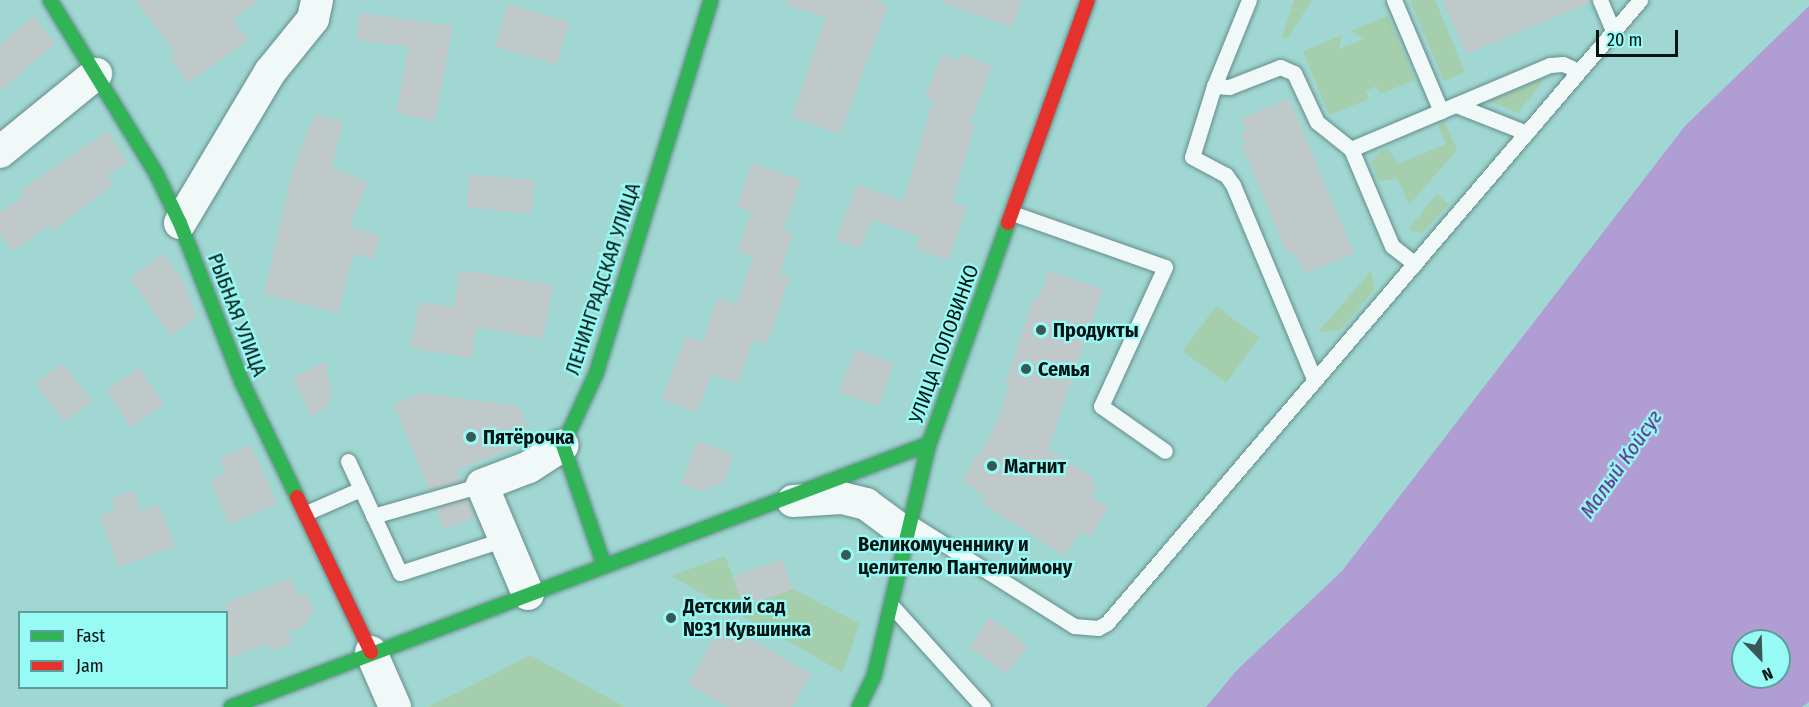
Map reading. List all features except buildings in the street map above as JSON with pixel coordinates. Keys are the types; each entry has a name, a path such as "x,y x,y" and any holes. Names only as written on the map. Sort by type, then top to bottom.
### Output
{"street":[{"name":"РЫБНАЯ УЛИЦА","path":"50,0 156,173 180,223 242,382 371,652"},
{"path":"180,223 270,72 313,19 317,0"},
{"name":"ЛЕНИНГРАДСКАЯ УЛИЦА","path":"563,445 596,374 711,0"},
{"name":"УЛИЦА ПОЛОВИНКО","path":"859,707 874,676 907,528 929,444 1088,0"},
{"path":"0,152 96,74"},
{"path":"231,707 371,652 929,444"},
{"path":"528,594 482,485 529,467 563,445 604,565"},
{"path":"756,508 811,497 842,498 867,504 907,528"},
{"path":"371,652 394,707"}],"lane":[{"path":"1249,0 1214,86 1192,157 1226,176 1233,185 1315,381"},
{"path":"1394,0 1441,111"},
{"path":"1600,0 1613,31"},
{"path":"907,528 1074,627 1098,628 1118,614 1640,0"},
{"path":"1351,149 1557,63 1580,71"},
{"path":"1214,86 1229,87 1280,67 1291,71 1317,122 1351,149 1389,240 1415,264"},
{"path":"1456,105 1527,133"},
{"path":"1012,213 1165,267 1101,406 1165,451"},
{"path":"348,461 400,573 505,539"},
{"path":"373,516 482,485"},
{"path":"306,513 361,489"},
{"path":"890,604 984,707"}],"green space":[{"path":"1294,0 1312,0 1287,39 1282,37"},
{"path":"1410,0 1435,0 1465,72 1444,81"},
{"path":"1388,16 1415,80 1380,94 1376,86 1366,91 1369,99 1329,115 1303,51 1342,35 1339,49 1363,39 1351,31"},
{"path":"1545,78 1518,113 1490,101"},
{"path":"1444,121 1457,150 1409,205 1398,179 1379,181 1371,162 1381,151 1388,149 1398,164 1446,144 1438,124"},
{"path":"1437,194 1449,204 1423,232 1412,231 1409,228"},
{"path":"1371,271 1375,289 1340,330 1318,332"},
{"path":"1216,306 1259,338 1226,383 1183,351"},
{"path":"725,556 744,607 793,589 860,624 842,672 671,576"},
{"path":"530,655 625,707 428,707 475,684"}],"water":[{"name":"Малый Койсуг","path":"1809,6 1809,702 1802,707 1206,707 1237,670 1342,571 1685,126"}],"traffic: fast":[{"path":"50,0 156,173 180,223 242,382 297,497"},
{"path":"604,565 563,445 596,374 711,0"},
{"path":"859,707 874,676 929,444 1008,223"},
{"path":"231,707 929,444"}],"traffic: jam":[{"path":"1008,223 1088,0"},
{"path":"297,497 371,652"}],"place":[{"name":"Продукты","path":"1041,330"},
{"name":"Семья","path":"1026,369"},
{"name":"Пятёрочка","path":"471,437"},
{"name":"Магнит","path":"992,466"},
{"name":"Великомученнику и целителю Пантелиймону","path":"846,555"},
{"name":"Детский сад №31 Кувшинка","path":"671,618"}]}
